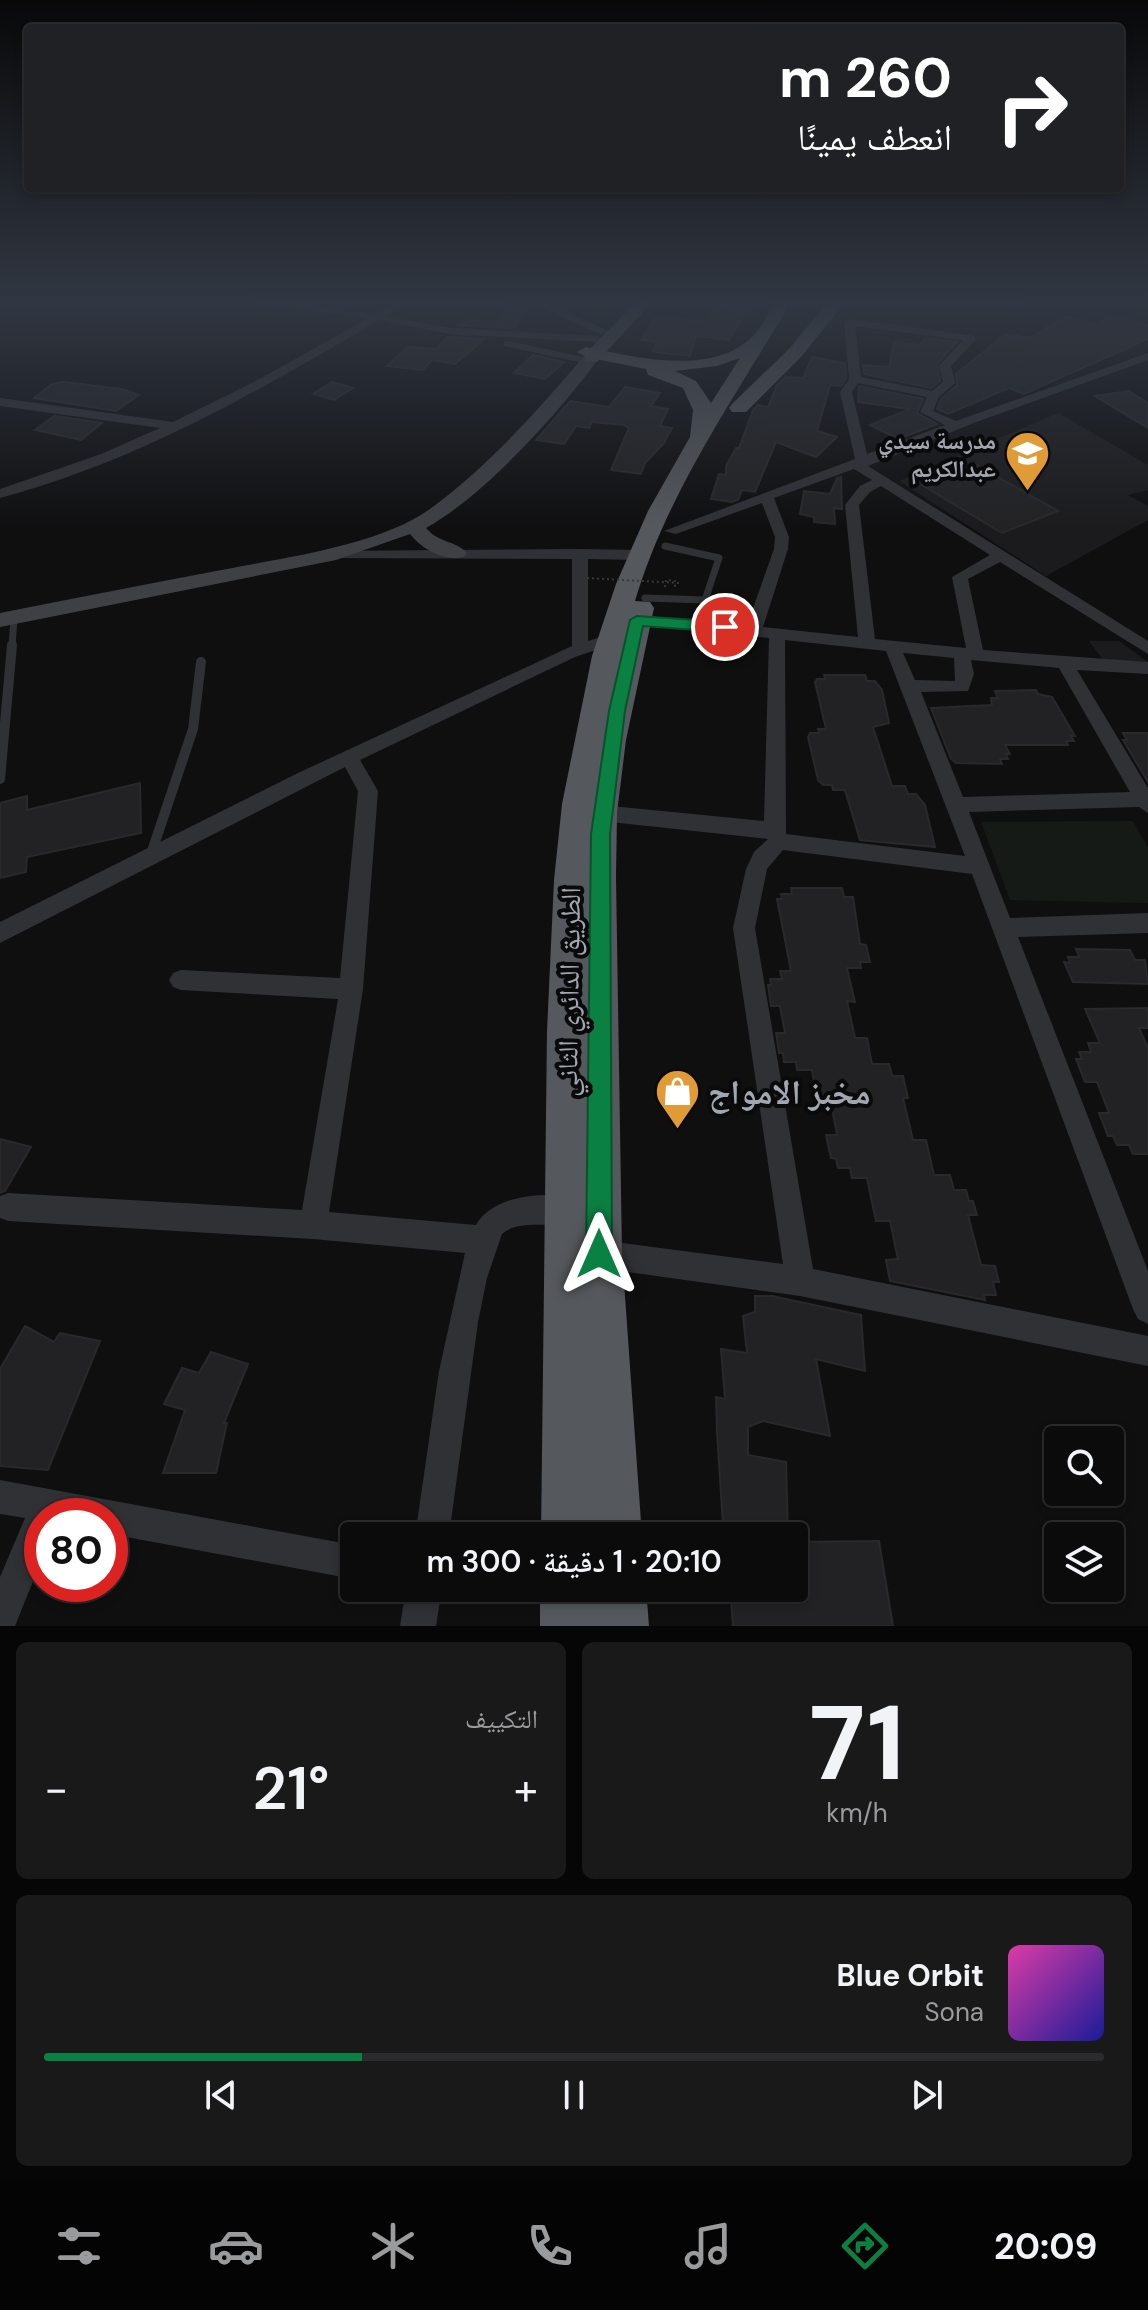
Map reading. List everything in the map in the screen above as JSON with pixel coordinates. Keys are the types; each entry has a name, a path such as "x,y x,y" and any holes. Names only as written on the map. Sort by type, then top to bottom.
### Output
{"highway":[{"path":"677,378 701,394 705,419 698,444"},
{"name":"الطريق الدائري الثاني","path":"568,1522 566,1027 571,874 581,784 597,689 618,627 658,544 698,444 738,378"},
{"name":"الطريق الدائري الثاني","path":"614,1522 599,1254 601,813 611,740 618,627 658,544 756,378"},
{"path":"739,408 770,378"},
{"path":"568,1602 569,1626"},
{"path":"619,1602 620,1626"}],"main road":[{"path":"518,437 533,411 565,378"},
{"path":"7,619 336,554 414,526 464,491 545,413 575,378"},
{"path":"414,526 429,544 457,553"}],"street":[{"path":"0,494 61,476 180,427 269,378"},
{"path":"948,378 949,383 934,395 926,412 954,425"},
{"path":"336,554 580,553 658,544 767,497 1086,378"},
{"path":"934,395 855,379 846,392 860,464 1148,649"},
{"path":"0,402 180,427"},
{"path":"882,480 865,489 852,505 879,643 909,686 1148,1309"},
{"path":"754,629 781,549 782,537 767,497"},
{"path":"580,553 618,627"},
{"path":"909,686 962,687 968,653 960,577 1000,556"},
{"path":"0,933 349,757 618,627 754,629 1065,664 1148,668"},
{"path":"777,631 776,836 754,870 744,928 800,1281"},
{"path":"956,805 1146,802 1065,664"},
{"path":"313,1225 351,989 368,791 349,757"},
{"path":"601,813 979,866"},
{"path":"0,914 28,919"},
{"path":"1003,928 1148,923"},
{"path":"181,980 351,989"},
{"path":"8,1207 313,1225 483,1240"},
{"path":"434,1522 468,1300 483,1240 491,1225 502,1216 568,1211"},
{"path":"599,1254 800,1281 1148,1351"},
{"path":"0,1497 24,1506"},
{"path":"128,1520 340,1560"},
{"path":"0,1619 24,1561"},
{"path":"418,1626 422,1602"}],"lane":[{"path":"618,627 705,600 719,558 658,544"},
{"path":"0,779 7,619"},
{"path":"150,857 193,729 201,662"}],"path":[{"path":"587,578 679,583"}],"shaded area":[{"name":"مدرسة سيدي عبدالكريم","path":"1058,413 1148,465 1148,490 1128,495 1148,506 1148,520 1046,576 899,481"},
{"path":"1089,641 1119,641 1148,662 1106,664"},
{"path":"1133,821 1148,848 1148,903 1010,900 981,822"}],"building":[{"path":"785,378 846,378 841,386 830,385 817,431 837,437 816,457 776,442 755,492 742,490 738,500 732,502 711,499 719,474 726,475 726,466 736,448 739,448 753,410 758,405 768,407 777,385"},
{"path":"883,378 939,378 940,381 931,388"},
{"path":"956,378 1060,378 1024,394 1009,388 948,414 937,409 941,399 957,385"},
{"path":"63,382 122,389 139,395 116,411 34,398 52,384"},
{"path":"332,382 353,388 334,400 313,394"},
{"path":"859,386 923,399 917,413 937,424 898,439 870,425 910,409 858,402"},
{"path":"625,387 660,393 651,406 668,409 660,426 672,428 664,443 645,463 641,474 611,470 629,428 624,425 592,422 589,428 576,426 564,444 536,440 570,401 609,407"},
{"path":"1129,391 1148,403 1148,428 1095,396"},
{"path":"54,416 102,423 81,440 35,430"},
{"path":"975,464 1058,511 1002,533 922,485"},
{"path":"841,477 842,509 834,508 835,524 814,522 814,517 800,514 804,491 830,494 837,478"},
{"path":"824,675 865,675 867,681 875,681 882,690 889,723 873,727 892,786 905,786 908,794 916,794 925,805 935,847 860,840 845,790 833,790 832,785 823,785 818,780 808,737 810,733 819,733 818,729 826,729 815,682 825,679"},
{"path":"1036,690 1038,694 1052,697 1075,736 1071,736 1074,741 1066,741 1068,745 1005,745 1010,754 1006,754 1008,759 1000,759 1002,764 956,763 951,759 931,708 992,705 991,698 998,698 995,691"},
{"path":"1123,733 1148,733 1148,782 1123,740 1127,740"},
{"path":"140,783 141,833 27,857 26,872 0,878 0,803 27,796 27,810"},
{"path":"791,888 842,888 844,897 853,897 860,944 866,945 870,962 860,962 861,968 847,968 855,1002 847,1001 855,1038 867,1038 872,1064 889,1064 892,1076 903,1076 908,1098 903,1098 913,1140 926,1140 934,1175 950,1175 954,1190 966,1190 969,1201 973,1201 977,1215 968,1215 981,1265 995,1266 999,1282 993,1282 996,1295 984,1295 985,1300 890,1281 886,1260 898,1259 890,1221 876,1221 867,1178 852,1178 850,1168 838,1168 836,1159 831,1158 826,1135 837,1135 831,1103 818,1103 812,1070 797,1070 796,1062 784,1062 783,1053 779,1053 776,1033 785,1033 780,1006 771,1006 768,985 771,985 770,979 782,979 780,971 791,971 777,899 782,899 781,894 792,894"},
{"path":"1076,949 1130,950 1135,960 1145,960 1148,984 1073,982 1064,962 1070,963 1068,957 1079,957"},
{"path":"1148,1008 1148,1028 1139,1028 1148,1048 1148,1154 1133,1154 1129,1145 1117,1145 1113,1136 1108,1136 1099,1113 1109,1113 1097,1082 1085,1082 1076,1059 1082,1059 1079,1052 1091,1052 1088,1043 1100,1043 1085,1009"},
{"path":"0,1139 31,1147 5,1191 0,1193"},
{"path":"755,1296 772,1296 861,1315 865,1371 816,1359 830,1436 763,1421 748,1427 748,1455 786,1462 788,1522 723,1522 716,1397 725,1399 721,1349 747,1353 743,1316 755,1312"},
{"path":"25,1326 54,1342 60,1333 100,1341 48,1470 0,1466 0,1369"},
{"path":"211,1352 248,1364 224,1423 227,1423 216,1473 163,1473 185,1410 164,1404 182,1368 199,1373"},
{"path":"879,1541 893,1626 733,1626 731,1602 808,1602 808,1542"}],"place":[{"name":"مدرسة سيدي عبدالكريم","path":"1027,493"},
{"name":"مخبز الامواج","path":"677,1131"}],"route":[{"path":"599,1254 599,877 601,813 611,740 637,620 725,627"}]}
